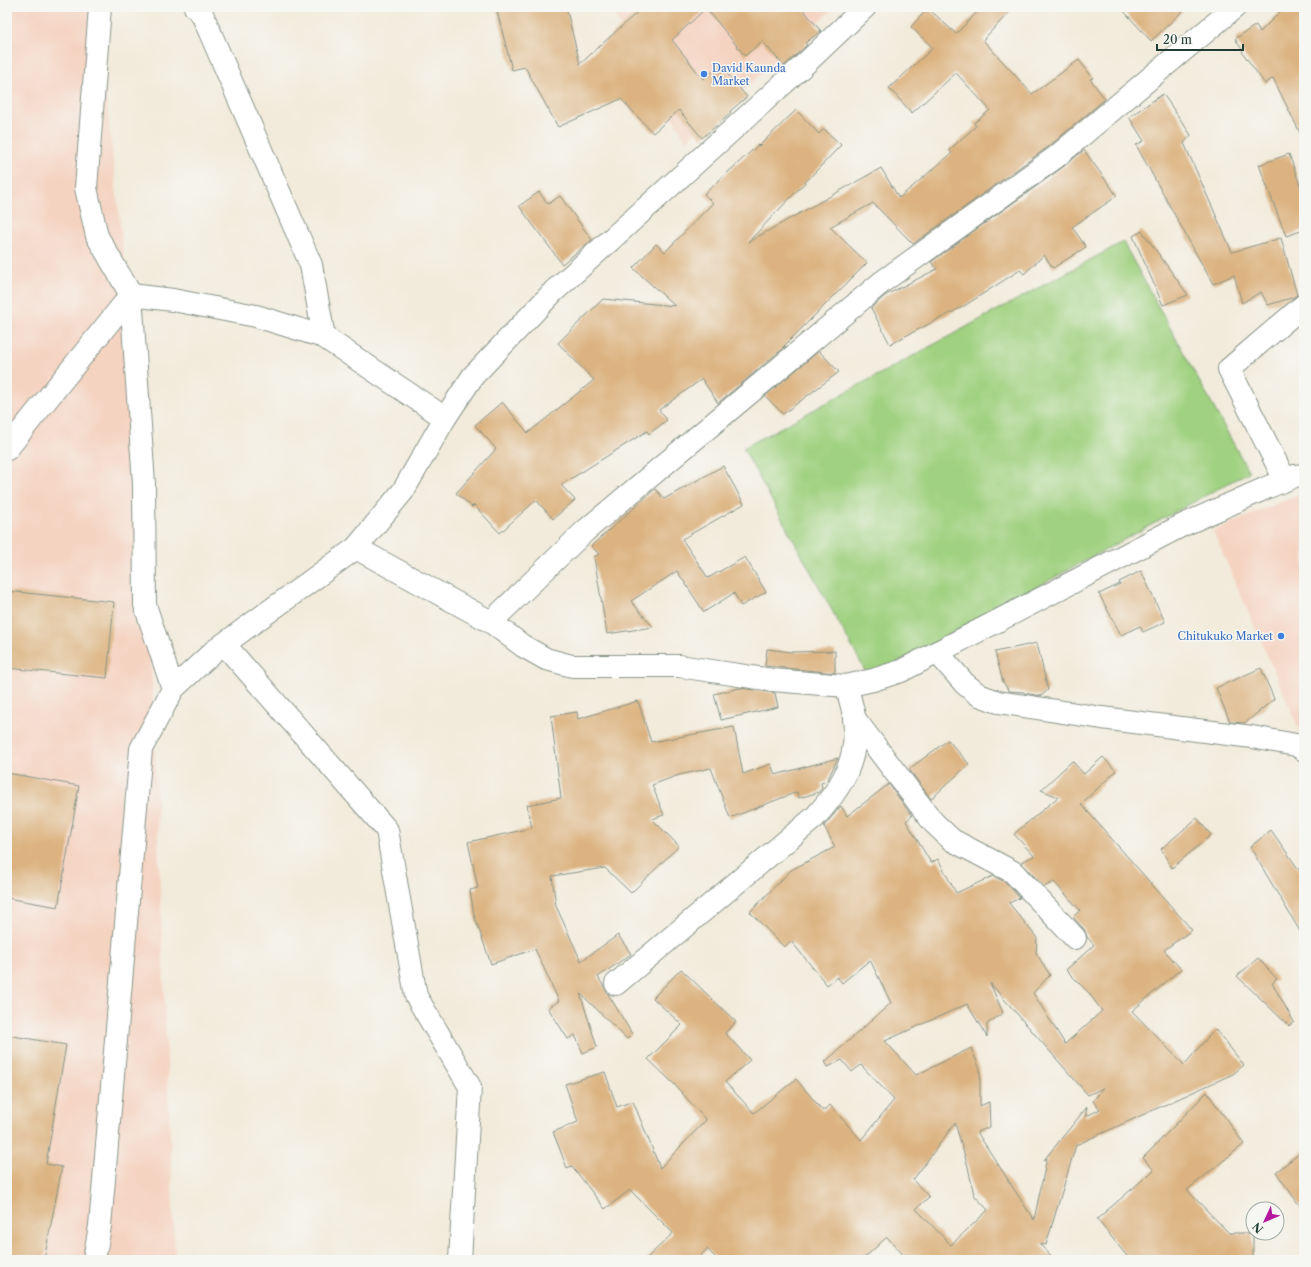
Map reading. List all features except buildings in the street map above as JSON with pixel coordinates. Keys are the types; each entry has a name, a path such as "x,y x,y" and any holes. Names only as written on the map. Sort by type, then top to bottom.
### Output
{"street":[{"path":"195,7 202,14 311,265 324,338"},
{"path":"94,1260 100,1218 141,749 173,689 224,644 356,548 403,491 445,418 473,376 553,292 799,70 865,7"},
{"path":"491,622 586,531 876,287 1056,157 1235,7"},
{"path":"104,8 86,188 97,236 131,294 144,484 144,605 173,689"},
{"path":"131,294 173,300 256,316 324,338 445,418"},
{"path":"7,449 131,294"},
{"path":"356,548 491,622 523,646 546,659 572,666 679,666 772,680 846,686 873,680 901,671 1181,526 1295,478 1229,369 1304,305"},
{"path":"224,644 387,830 416,996 470,1087 460,1260"},
{"path":"937,652 965,684 979,694 998,702 1102,718 1252,737 1296,745 1304,750"},
{"path":"616,984 815,817 833,797 849,768 855,745 854,718 846,686"},
{"path":"854,718 934,822 952,840 966,849 1013,872 1075,938"}],"shaded area":[{"path":"7,7 96,7 141,411 175,1260 7,1260"},
{"name":"David Kaunda Market","path":"610,7 835,7 686,141"},
{"name":"Chitukuko Market","path":"1304,492 1304,740 1213,531"}],"green space":[{"path":"1123,242 1249,472 869,678 743,448"}],"place":[{"name":"David Kaunda Market","path":"704,74"},
{"name":"Chitukuko Market","path":"1281,636"}]}
